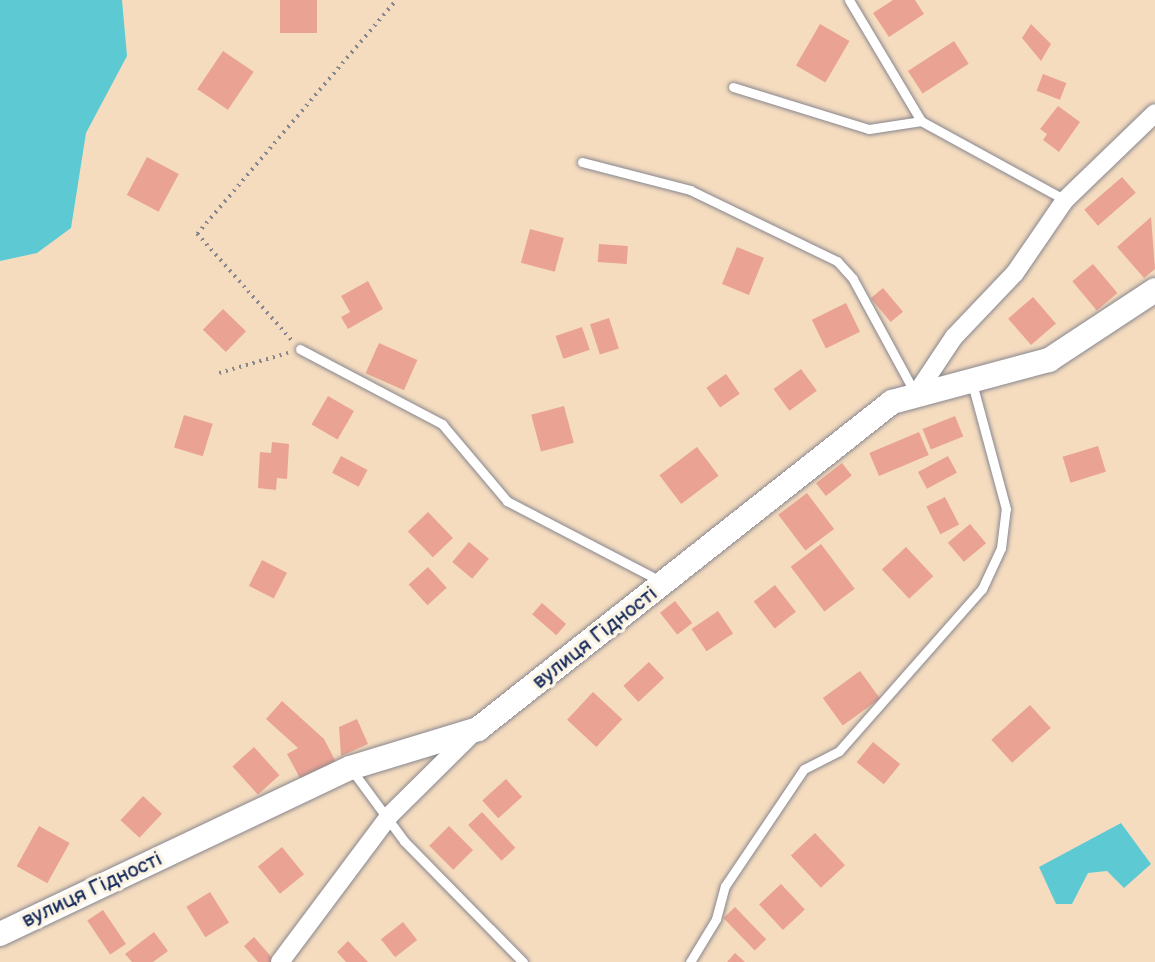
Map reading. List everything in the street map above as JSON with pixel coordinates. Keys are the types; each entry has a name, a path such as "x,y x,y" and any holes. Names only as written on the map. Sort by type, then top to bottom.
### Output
{"street":[{"path":"916,394 954,337 1016,274 1065,200 1155,113"},
{"name":"вулиця Гідності","path":"0,934 350,768 478,729 892,402 916,394 972,383 1049,360 1155,290"},
{"path":"280,962 390,815 478,729"}],"lane":[{"path":"849,0 921,121 1065,200"},
{"path":"733,87 869,129 921,121"},
{"path":"582,162 690,190 836,261 853,279 916,394"},
{"path":"300,349 442,424 507,501 666,583"},
{"path":"690,962 716,919 725,886 804,769 839,751 982,589 1001,548 1006,509 972,383"},
{"path":"350,768 390,815 404,841 523,962"}],"path":[{"path":"219,373 300,349 197,234 396,0"}],"water":[{"path":"0,0 122,0 127,56 86,133 71,228 37,253 0,261"},
{"path":"1121,823 1151,864 1124,888 1107,871 1088,873 1072,904 1056,904 1039,867"}],"building":[{"path":"280,0 317,0 317,33 280,33"},
{"path":"893,0 915,0 924,14 889,37 873,13"},
{"path":"820,24 849,41 825,83 796,66"},
{"path":"1031,24 1051,44 1041,61 1022,38"},
{"path":"954,41 969,64 923,94 908,71"},
{"path":"223,51 254,72 228,110 197,89"},
{"path":"1043,74 1066,83 1060,100 1037,91"},
{"path":"1058,106 1080,122 1059,152 1043,140 1047,134 1040,129"},
{"path":"147,157 179,174 159,212 127,195"},
{"path":"1122,177 1136,193 1098,226 1084,210"},
{"path":"1151,217 1155,269 1144,278 1117,247"},
{"path":"530,229 564,238 555,272 521,263"},
{"path":"599,244 628,246 627,264 598,262"},
{"path":"737,247 764,258 749,295 722,284"},
{"path":"1093,264 1117,293 1097,310 1072,281"},
{"path":"368,281 383,309 348,329 341,317 350,312 341,296"},
{"path":"883,288 903,312 891,322 871,298"},
{"path":"1033,297 1056,323 1031,345 1008,319"},
{"path":"846,303 860,332 826,348 812,320"},
{"path":"223,309 246,331 226,352 203,330"},
{"path":"609,318 619,348 600,355 590,324"},
{"path":"582,327 590,350 563,359 556,336"},
{"path":"379,343 417,360 404,390 366,373"},
{"path":"801,369 817,391 789,411 773,389"},
{"path":"726,374 740,394 720,407 706,388"},
{"path":"328,396 354,411 337,440 312,425"},
{"path":"564,406 574,443 541,452 531,415"},
{"path":"184,415 213,424 203,456 174,448"},
{"path":"955,416 963,436 931,450 923,429"},
{"path":"919,432 929,455 879,476 869,453"},
{"path":"272,442 289,444 287,479 277,478 276,490 258,488 260,452 271,453"},
{"path":"1098,446 1106,472 1071,483 1063,457"},
{"path":"697,447 719,476 681,504 659,475"},
{"path":"341,456 367,470 359,487 332,473"},
{"path":"948,456 957,473 927,489 918,472"},
{"path":"842,463 852,476 826,496 816,483"},
{"path":"807,493 834,529 805,551 778,515"},
{"path":"945,497 959,525 940,534 926,507"},
{"path":"428,512 453,538 433,557 408,531"},
{"path":"970,524 986,543 964,562 948,543"},
{"path":"469,542 489,559 472,579 452,562"},
{"path":"821,544 855,589 824,612 791,567"},
{"path":"906,547 933,576 909,599 882,570"},
{"path":"262,560 287,573 274,599 249,586"},
{"path":"428,567 447,588 427,605 409,584"},
{"path":"775,585 796,612 775,628 754,602"},
{"path":"675,601 692,623 677,635 660,613"},
{"path":"542,603 566,624 556,635 532,614"},
{"path":"718,611 733,633 707,651 691,629"},
{"path":"649,662 664,678 638,702 623,686"},
{"path":"860,671 880,699 843,726 823,698"},
{"path":"593,692 622,719 596,747 567,720"},
{"path":"282,701 324,739 337,764 302,782 287,754 298,748 266,719"},
{"path":"1030,705 1051,728 1012,763 991,740"},
{"path":"357,719 368,744 341,756 339,727"},
{"path":"873,742 900,764 884,784 857,762"},
{"path":"254,747 279,775 258,795 232,766"},
{"path":"506,779 522,797 498,818 482,800"},
{"path":"143,796 162,814 140,838 120,820"},
{"path":"482,812 515,848 502,861 468,825"},
{"path":"39,826 70,843 47,883 17,866"},
{"path":"449,826 473,850 453,870 429,846"},
{"path":"815,833 845,865 821,888 791,856"},
{"path":"282,847 304,874 280,894 258,867"},
{"path":"781,884 805,910 783,930 759,904"},
{"path":"210,892 229,923 205,937 186,907"},
{"path":"735,907 766,939 755,950 723,918"},
{"path":"103,910 126,944 110,955 87,921"},
{"path":"403,922 417,940 395,957 381,939"},
{"path":"154,932 168,951 153,962 132,962 125,954"},
{"path":"254,937 274,960 272,962 258,962 244,946"},
{"path":"348,941 368,962 346,962 337,952"},
{"path":"735,953 745,962 727,962"}]}
